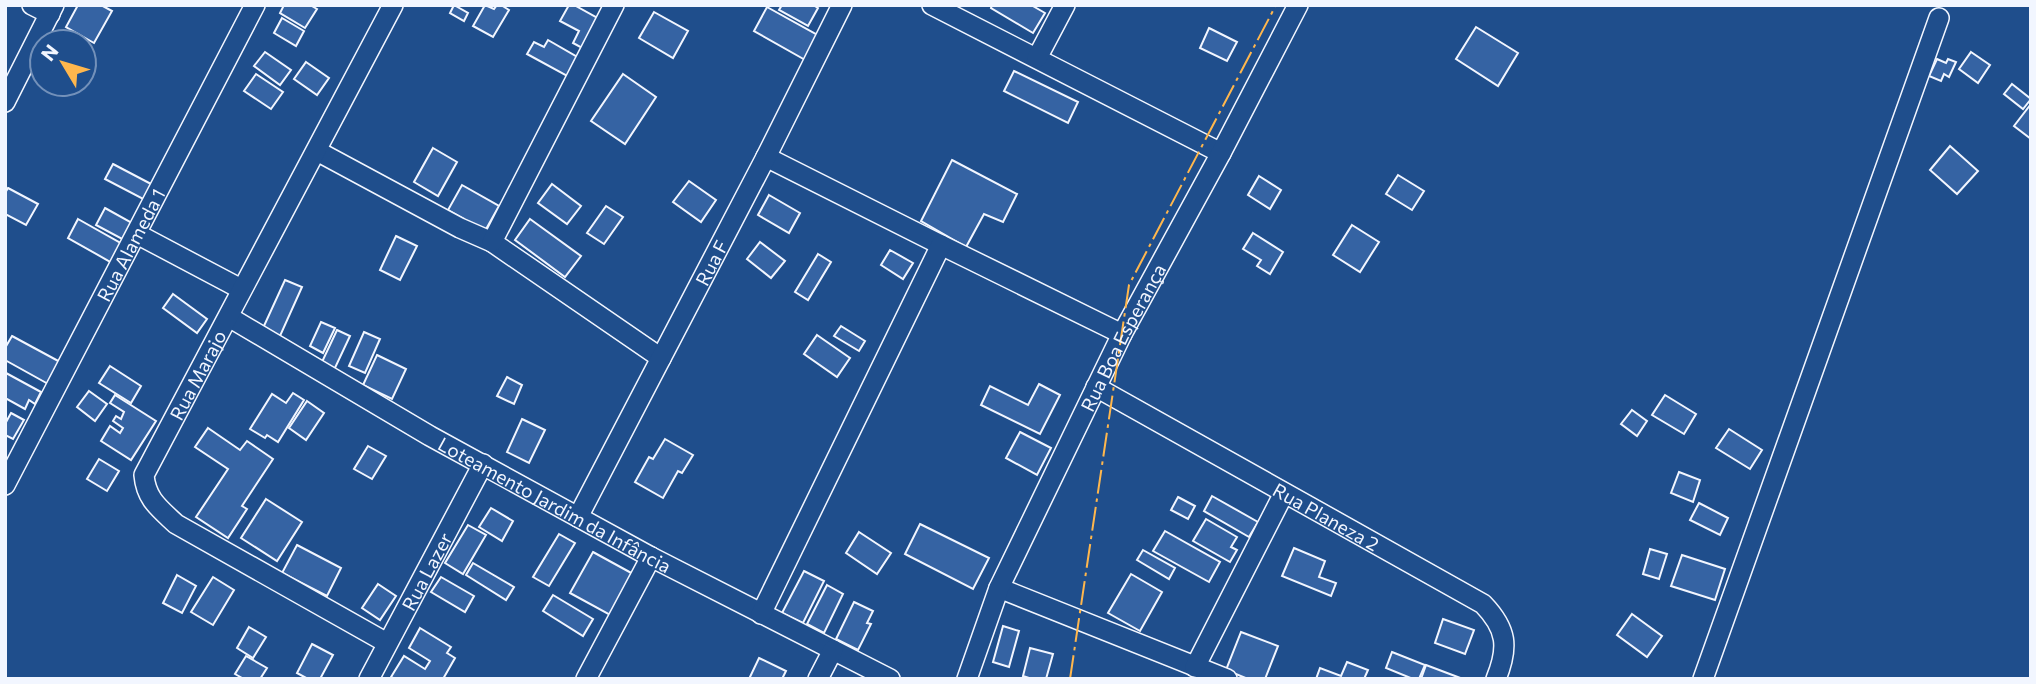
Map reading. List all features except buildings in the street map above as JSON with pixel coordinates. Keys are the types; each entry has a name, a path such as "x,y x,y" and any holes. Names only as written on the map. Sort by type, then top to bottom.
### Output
{"street":[{"name":"Rua Alameda 1","path":"5,485 255,5"},
{"name":"Rua Marajo","path":"387,643 176,524 156,506 145,490 144,475 393,5"},
{"path":"492,242 614,5"},
{"name":"Rua F","path":"578,517 766,157 842,5"},
{"path":"932,5 1221,153"},
{"path":"1037,58 1065,5"},
{"name":"Rua Boa Esperança","path":"967,679 999,588 1122,334 1298,5"},
{"path":"5,102 46,8"},
{"path":"1703,679 1939,18"},
{"path":"317,151 460,228 492,242 661,358"},
{"path":"766,157 1122,334"},
{"path":"137,234 241,289"},
{"path":"761,614 941,245"},
{"name":"Loteamento Jardim da Infância","path":"229,317 430,436 651,557 890,679"},
{"name":"Rua Planeza 2","path":"1096,387 1483,604 1497,618 1503,633 1502,663 1496,679"},
{"name":"Rua Lazer","path":"369,679 483,464"},
{"path":"1195,667 1284,493"},
{"path":"586,679 651,557"},
{"path":"999,588 1227,679"},
{"path":"818,679 833,650"}],"power":[{"path":"1070,679 1129,285 1276,5"}]}
